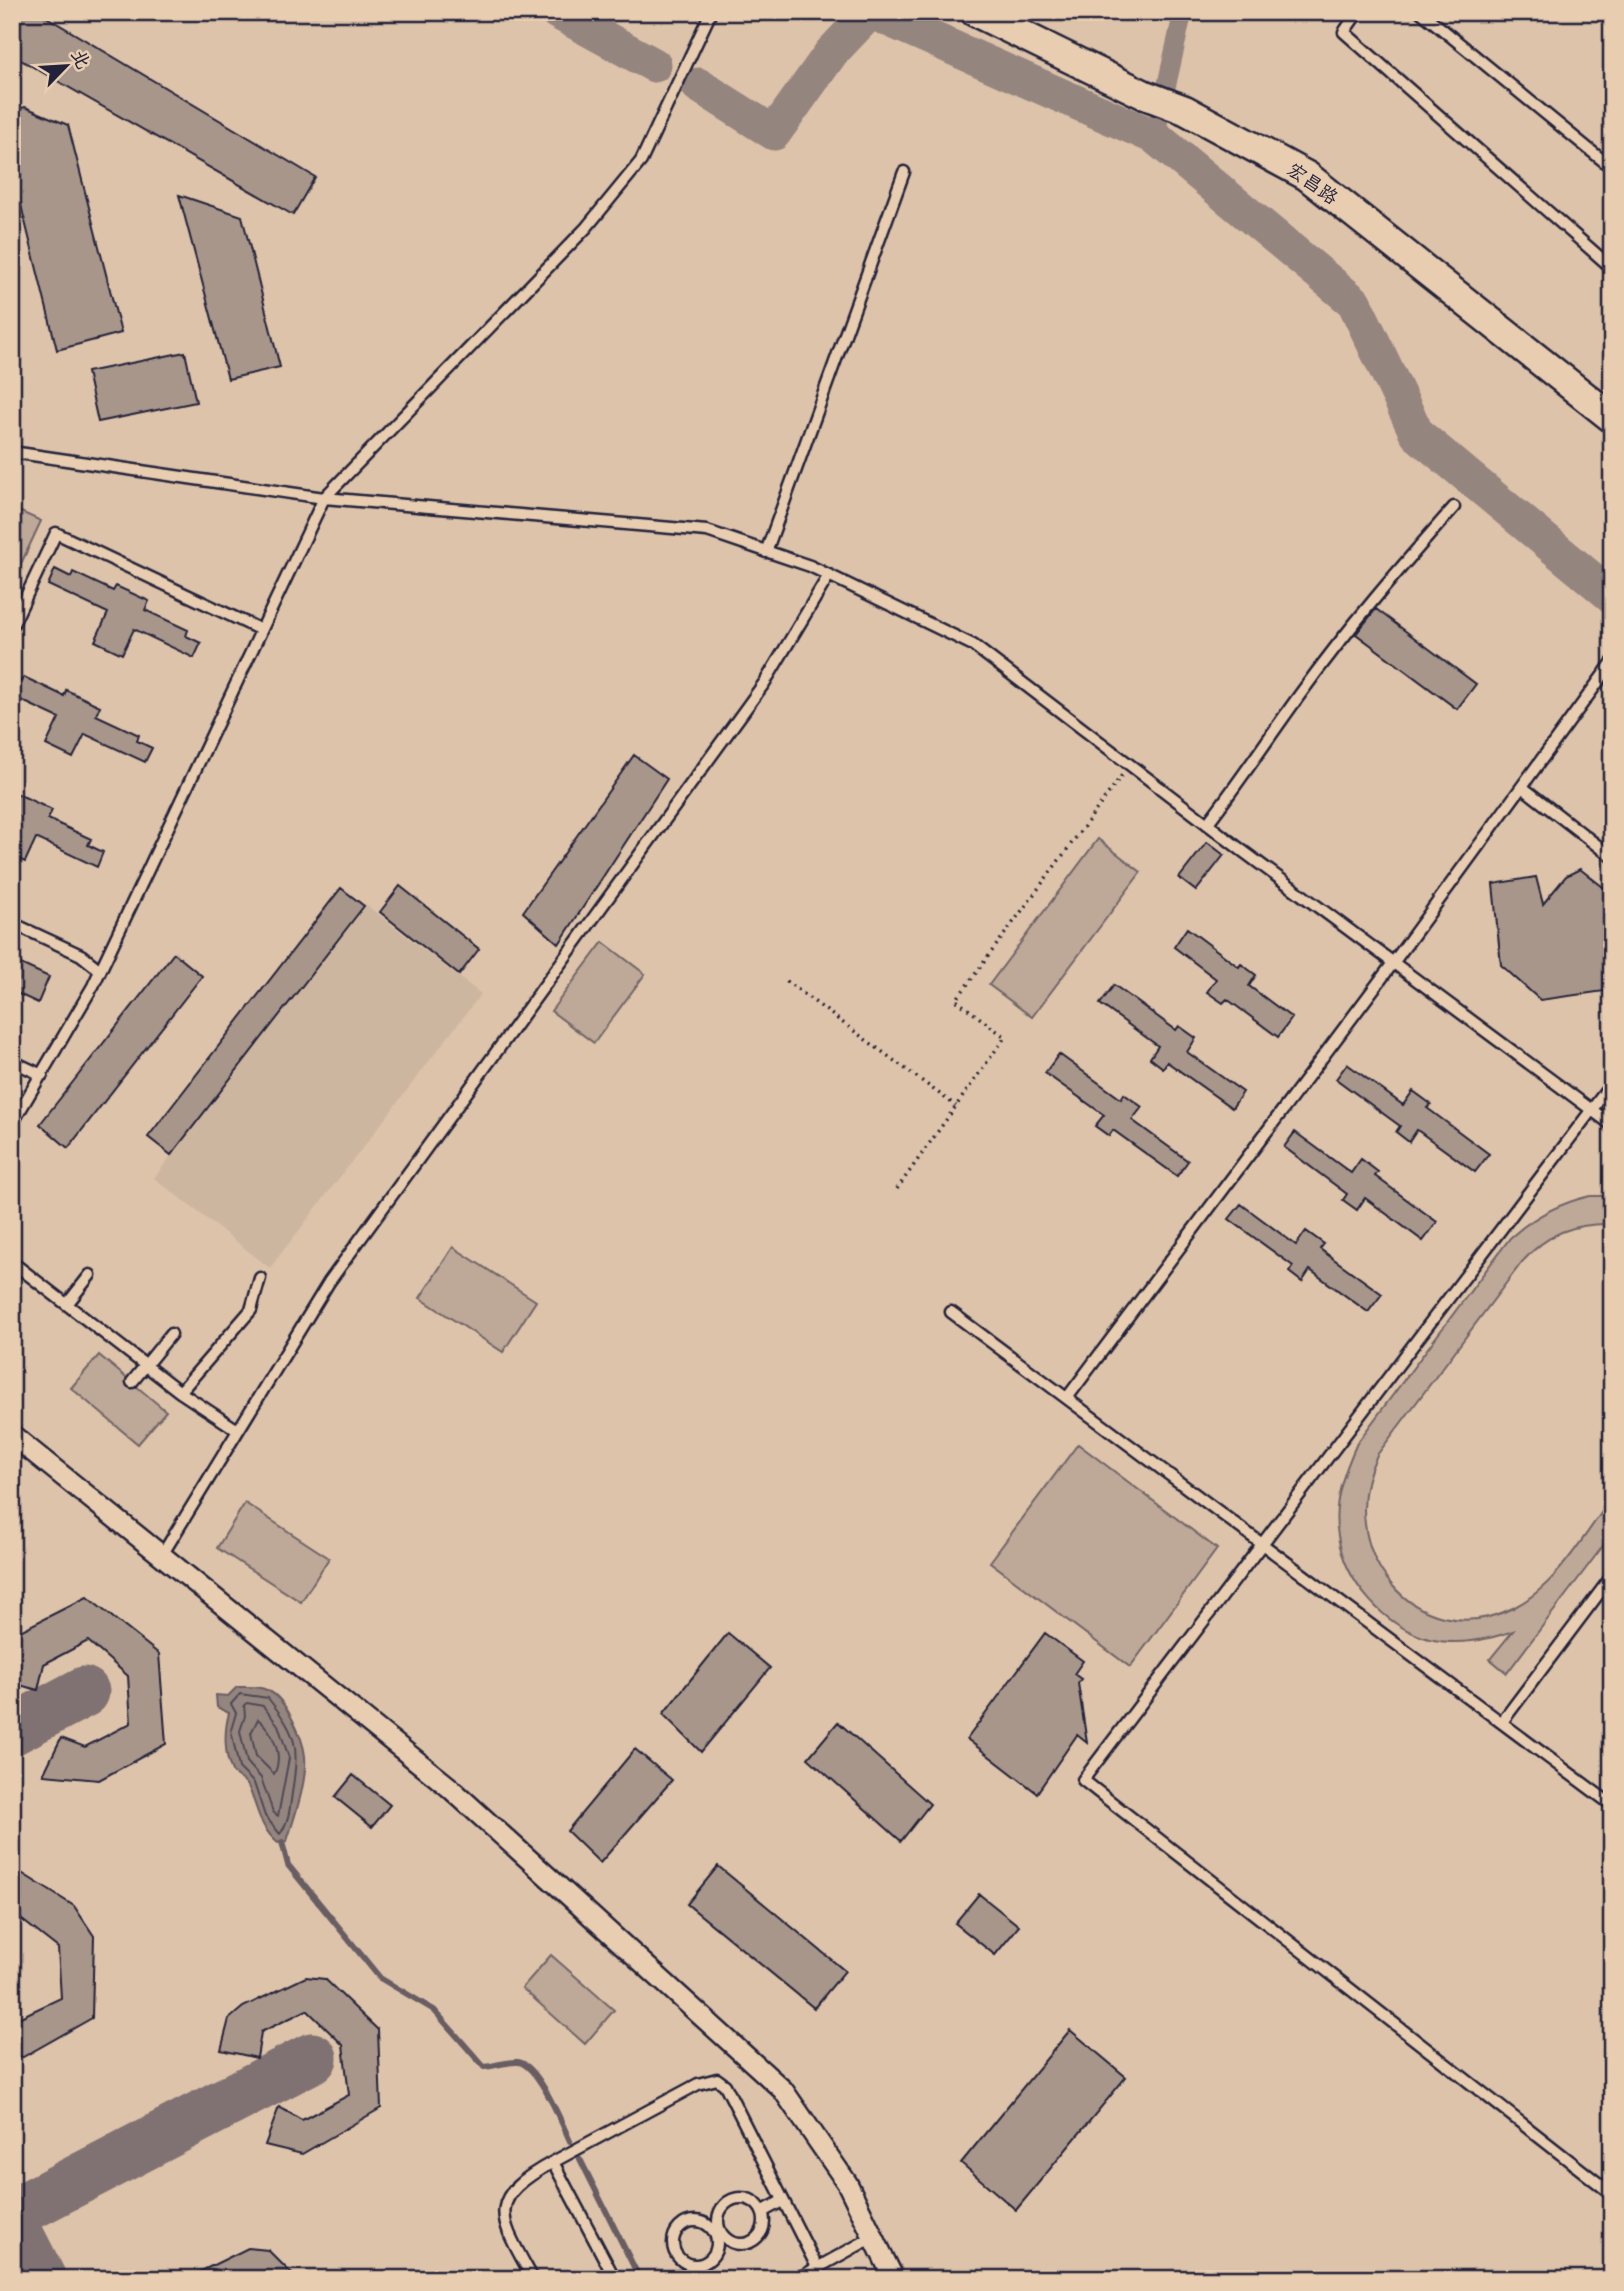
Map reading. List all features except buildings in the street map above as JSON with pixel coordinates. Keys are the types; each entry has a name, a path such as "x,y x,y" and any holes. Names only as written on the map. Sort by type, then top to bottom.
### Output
{"street":[{"name":"宏昌路","path":"975,12 1145,95 1185,110 1307,176 1612,418"},
{"path":"12,1435 449,1787 783,2090 847,2183 894,2279"}],"lane":[{"path":"12,1124 100,970 324,498 586,228 641,161 711,12"},
{"path":"1358,12 1344,32 1612,268"},
{"path":"1421,12 1612,168"},
{"path":"766,552 904,172"},
{"path":"12,452 324,498 707,531 829,575 973,645 1207,824 1612,1125"},
{"path":"1207,824 1309,682 1376,597 1454,507"},
{"path":"12,626 56,533 261,630"},
{"path":"162,1555 236,1429 329,1282 765,682 829,575"},
{"path":"1066,1398 1393,963 1612,663"},
{"path":"1522,787 1612,857"},
{"path":"12,923 81,955 100,970"},
{"path":"12,1061 42,1075"},
{"path":"1612,1083 1083,1780 1612,2194"},
{"path":"17,1266 180,1392 236,1429"},
{"path":"68,1303 90,1275"},
{"path":"180,1392 251,1310 260,1278"},
{"path":"951,1312 1612,1805"},
{"path":"132,1382 171,1334"},
{"path":"1502,1722 1612,1576"},
{"path":"533,2279 508,2233 503,2212 512,2189 523,2178 698,2084 717,2079 725,2085 823,2279"},
{"path":"553,2162 615,2279"},
{"path":"732,2200 752,2201 762,2212 764,2226 751,2243 736,2244 717,2233 721,2210 732,2200"},
{"path":"762,2212 782,2201"},
{"path":"797,2279 873,2237"}],"path":[{"path":"897,1189 1005,1037 956,1000 1130,765"},
{"path":"786,981 956,1106"}],"shaded area":[{"path":"12,508 41,521 12,583"},
{"path":"1098,839 1141,872 1032,1017 989,985"},
{"path":"365,904 481,994 270,1268 154,1178"},
{"path":"603,942 645,974 594,1043 551,1011"},
{"path":"1590,1196 1612,1196 1612,1224 1585,1225 1562,1232 1542,1244 1522,1262 1377,1455 1366,1490 1365,1524 1374,1556 1391,1584 1415,1605 1444,1617 1477,1619 1513,1608 1543,1587 1568,1559 1612,1498 1612,1534 1507,1673 1490,1659 1513,1631 1472,1641 1429,1639 1397,1624 1369,1600 1349,1570 1342,1553 1337,1524 1338,1500 1357,1443 1510,1238 1547,1212"},
{"path":"453,1247 536,1301 503,1352 420,1298"},
{"path":"99,1355 166,1411 138,1444 71,1388"},
{"path":"1078,1444 1217,1549 1130,1667 990,1562"},
{"path":"245,1503 329,1558 301,1602 217,1548"},
{"path":"551,1955 614,2010 585,2044 522,1988"}],"water":[{"path":"237,1687 261,1688 275,1695 293,1720 301,1739 305,1756 304,1777 287,1841 278,1843 271,1837 259,1816 248,1786 233,1773 229,1764 226,1727 229,1713 217,1707 216,1695 228,1696"}],"waterway":[{"path":"557,12 654,65"},
{"path":"698,85 774,133 831,53 870,12"},
{"path":"872,12 1155,137 1354,302 1417,434 1612,596"},
{"path":"1155,137 1183,12"},
{"path":"282,1842 288,1865 380,1978 434,2010 484,2067 514,2062 526,2065 541,2083 570,2141"},
{"path":"580,2159 640,2279"}],"taxiway":[{"path":"12,1730 84,1692"},
{"path":"12,2214 312,2058"},
{"path":"12,2222 41,2279"}]}
